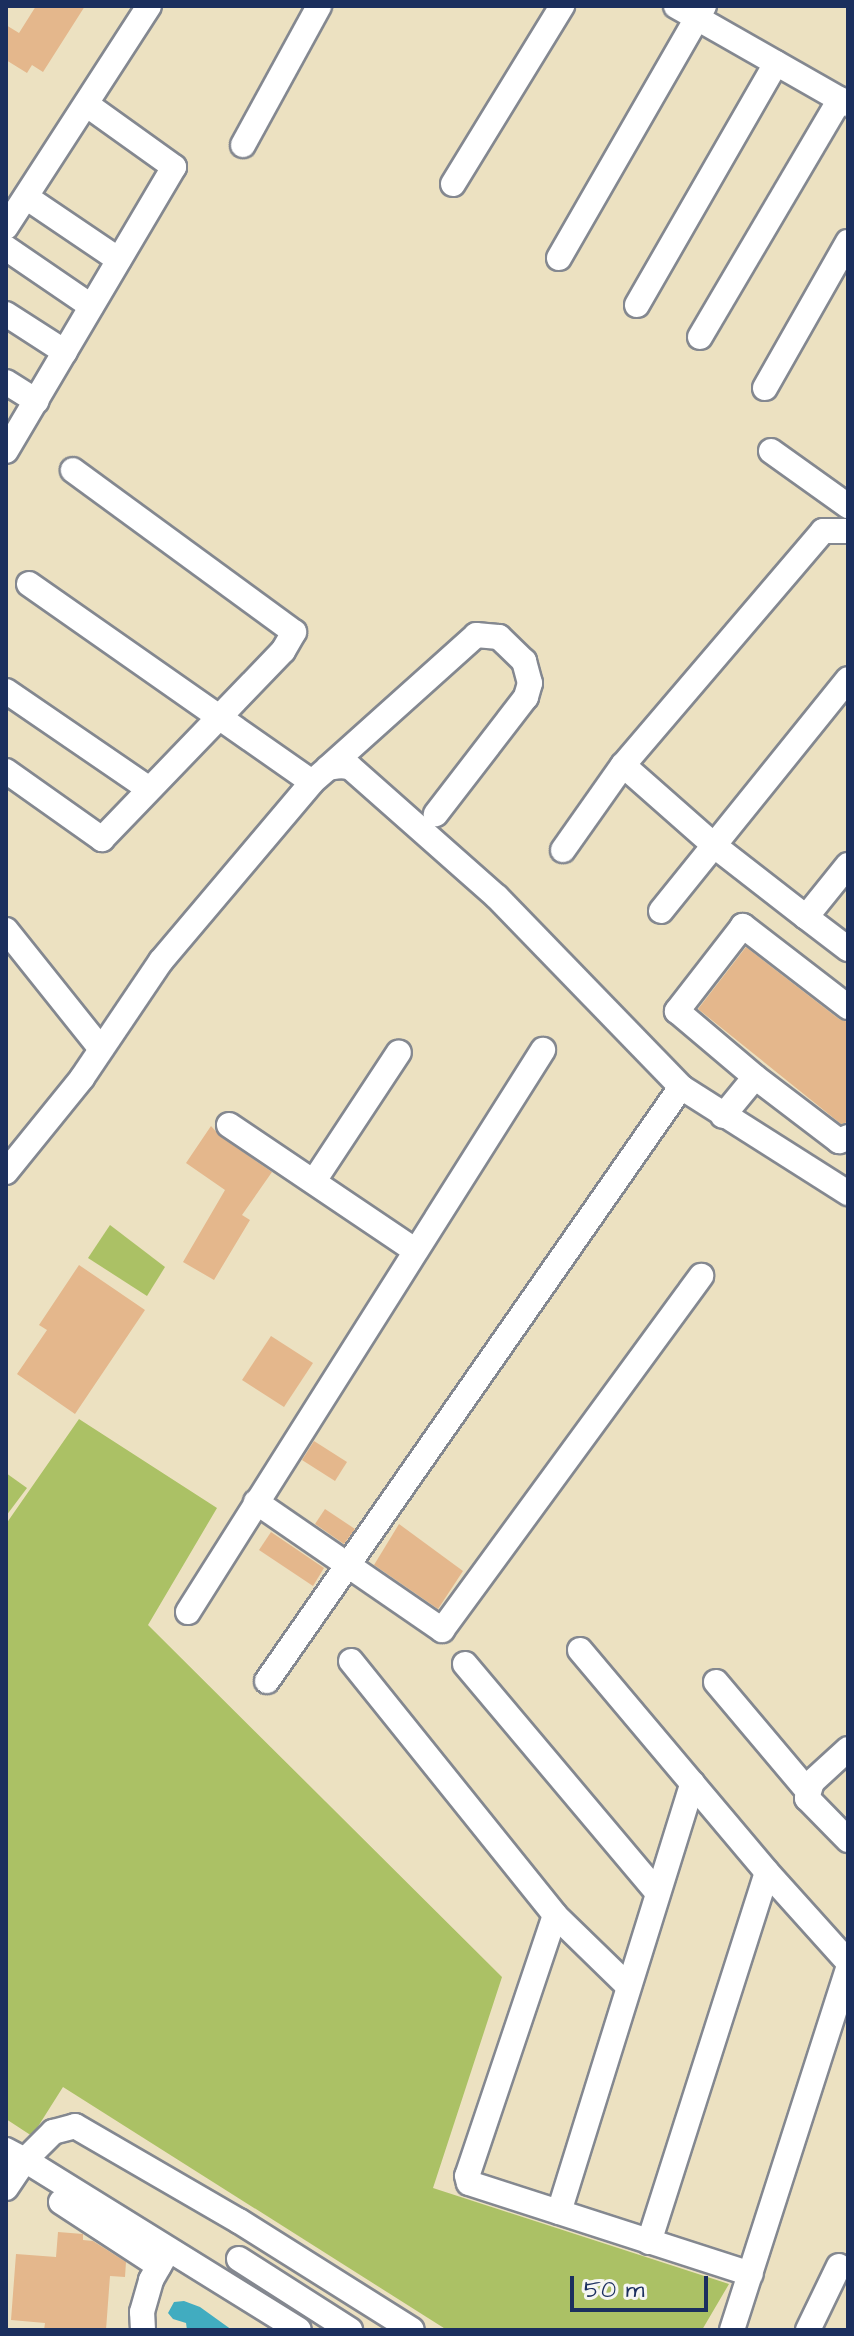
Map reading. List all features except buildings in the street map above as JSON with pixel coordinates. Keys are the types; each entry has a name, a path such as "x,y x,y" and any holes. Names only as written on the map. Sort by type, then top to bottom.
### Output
{"street":[{"path":"6,227 149,6"},
{"path":"243,145 319,6"},
{"path":"453,184 562,6"},
{"path":"559,258 692,10 844,101 700,337"},
{"path":"637,305 776,63"},
{"path":"6,449 174,167 86,104"},
{"path":"26,197 119,260"},
{"path":"765,388 848,242"},
{"path":"6,248 91,306"},
{"path":"6,314 65,352"},
{"path":"6,382 36,401"},
{"path":"771,451 848,524"},
{"path":"6,771 102,839 283,651 294,632 73,470"},
{"path":"563,850 623,765 823,531 848,524"},
{"path":"29,584 220,718 320,775 350,767 497,897 681,1087 848,1193"},
{"path":"6,1172 55,1115 161,961 320,775 476,635 499,637 524,661 530,683 526,697 436,814"},
{"path":"661,911 716,847 848,679"},
{"path":"6,691 149,789"},
{"path":"623,765 716,847 848,949"},
{"path":"806,917 848,865"},
{"path":"848,1007 743,926 677,1011 755,1077 839,1141 848,1137"},
{"path":"6,930 101,1049"},
{"path":"188,1612 543,1050"},
{"path":"314,1181 399,1052"},
{"path":"723,1116 755,1077"},
{"path":"267,1681 681,1087"},
{"path":"229,1125 416,1251"},
{"path":"256,1502 442,1630 701,1276"},
{"path":"580,1650 847,1972 732,2330"},
{"path":"351,1661 555,1915 628,1986"},
{"path":"465,1664 658,1893"},
{"path":"716,1682 807,1790 807,1798 848,1840"},
{"path":"807,1790 848,1749"},
{"path":"559,2212 693,1783"},
{"path":"649,2242 767,1872"},
{"path":"555,1915 467,2176 473,2186 751,2274"},
{"path":"6,2188 22,2153 53,2132 75,2126 255,2231 412,2330"},
{"path":"22,2153 164,2258"},
{"path":"61,2202 164,2258 225,2284 297,2330"},
{"path":"225,2284 255,2231"},
{"path":"248,2298 280,2247"},
{"path":"143,2330 142,2312 151,2280 164,2258"},
{"path":"239,2259 350,2330"},
{"path":"808,2330 839,2266"}],"green space":[{"path":"110,1225 165,1267 147,1296 88,1258"},
{"path":"79,1419 217,1508 148,1625 502,1977 433,2188 729,2284 702,2330 447,2330 63,2087 32,2136 6,2119 6,1524"},
{"path":"6,1473 27,1488 6,1516"}],"water":[{"path":"184,2301 200,2307 232,2330 187,2330 186,2323 173,2319 168,2313 174,2302"}]}
